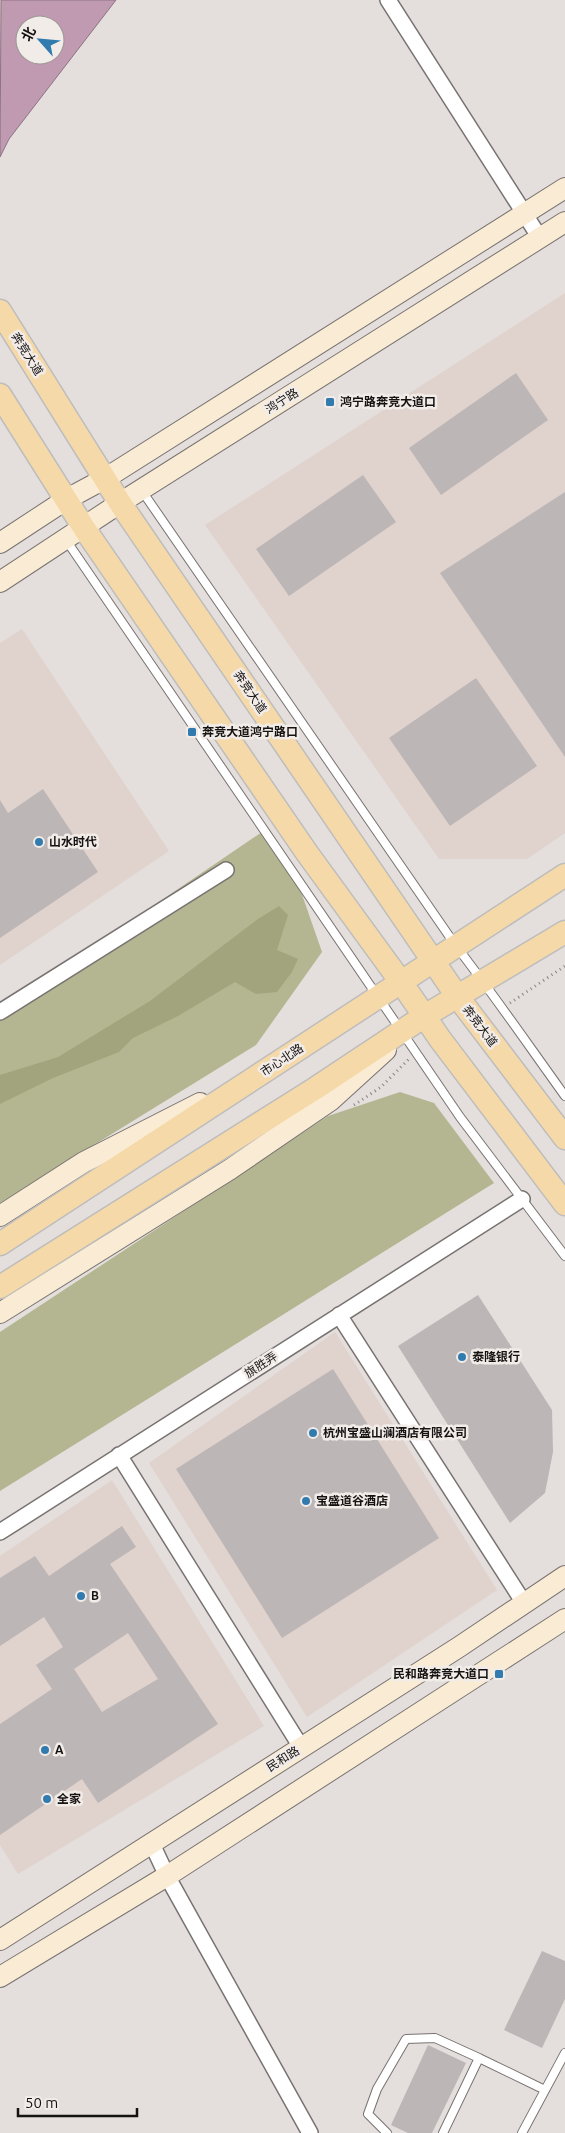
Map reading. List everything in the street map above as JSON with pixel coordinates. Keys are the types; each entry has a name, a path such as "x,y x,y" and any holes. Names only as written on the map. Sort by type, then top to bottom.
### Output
{"main road":[{"path":"0,543 67,499 106,478 565,188"},
{"name":"鸿宁路","path":"0,582 141,489 565,222"},
{"name":"奔竞大道","path":"0,311 120,503 457,996 565,1138"},
{"path":"0,395 67,499 75,534 402,982 423,1017 565,1204"},
{"name":"市心北路","path":"0,1244 565,875"},
{"path":"0,1287 316,1088 423,1017 565,932"},
{"path":"0,1313 192,1193 330,1101 403,1032"},
{"path":"0,1216 84,1162 269,1069"},
{"name":"民和路","path":"0,1940 565,1576"},
{"path":"0,1977 167,1876 565,1619"}],"street":[{"path":"388,0 540,238"},
{"path":"0,1012 226,870"},
{"name":"旗胜弄","path":"0,1532 522,1198"},
{"path":"339,1315 524,1603"},
{"path":"119,1455 301,1747"},
{"path":"151,1842 167,1876 310,2133"}],"lane":[{"path":"141,489 456,946 503,1008 517,1031 565,1096"},
{"path":"75,534 379,997 460,1116 565,1256"},
{"path":"164,1201 192,1193"},
{"path":"115,1214 144,1206"},
{"path":"387,2133 368,2114 377,2089 406,2039 435,2038 545,2090"},
{"path":"522,2133 565,2053"},
{"path":"443,2133 479,2058"}],"path":[{"path":"503,1008 565,966"}],"shaded area":[{"path":"1,0 116,0 9,139 0,157"},
{"path":"565,293 565,833 527,859 439,859 205,525"},
{"path":"22,629 169,851 0,965 0,643"},
{"path":"335,1332 497,1590 307,1717 149,1463"},
{"path":"112,1480 264,1726 18,1874 0,1845 0,1556"}],"green space":[{"path":"265,830 291,863 322,952 256,1045 0,1203 0,1010"},
{"path":"279,906 288,915 277,950 298,959 292,972 277,992 256,994 235,982 178,1016 133,1038 119,1052 53,1078 0,1104 0,1075 58,1057 150,1001 258,919"},
{"path":"400,1092 434,1103 494,1183 0,1491 0,1332 328,1116"}],"building":[{"path":"516,373 548,420 441,495 409,448"},
{"path":"363,475 396,522 289,596 256,549"},
{"path":"565,492 565,757 440,573"},
{"path":"476,678 537,766 450,826 389,738"},
{"name":"山水时代","path":"43,789 98,872 0,938 0,800 8,813"},
{"path":"478,1295 552,1410 553,1452 545,1493 510,1523 398,1346"},
{"name":"宝盛道谷酒店","path":"333,1369 439,1538 282,1638 176,1469"},
{"path":"122,1526 136,1547 110,1564 218,1724 98,1803 82,1779 0,1835 0,1724 52,1689 36,1665 63,1647 44,1617 0,1646 0,1578 35,1556 49,1576","holes":["128,1633 158,1679 102,1712 74,1669"]},
{"path":"542,1951 565,1961 565,1999 542,2048 504,2030"},
{"path":"428,2045 466,2063 432,2133 408,2133 391,2125"}],"place":[{"name":"鸿宁路奔竞大道口","path":"330,402"},
{"name":"奔竞大道鸿宁路口","path":"192,732"},
{"name":"山水时代","path":"39,842"},
{"name":"泰隆银行","path":"462,1357"},
{"name":"杭州宝盛山澜酒店有限公司","path":"313,1433"},
{"name":"宝盛道谷酒店","path":"306,1501"},
{"name":"B","path":"81,1596"},
{"name":"民和路奔竞大道口","path":"499,1674"},
{"name":"A","path":"45,1750"},
{"name":"全家","path":"47,1799"}]}
